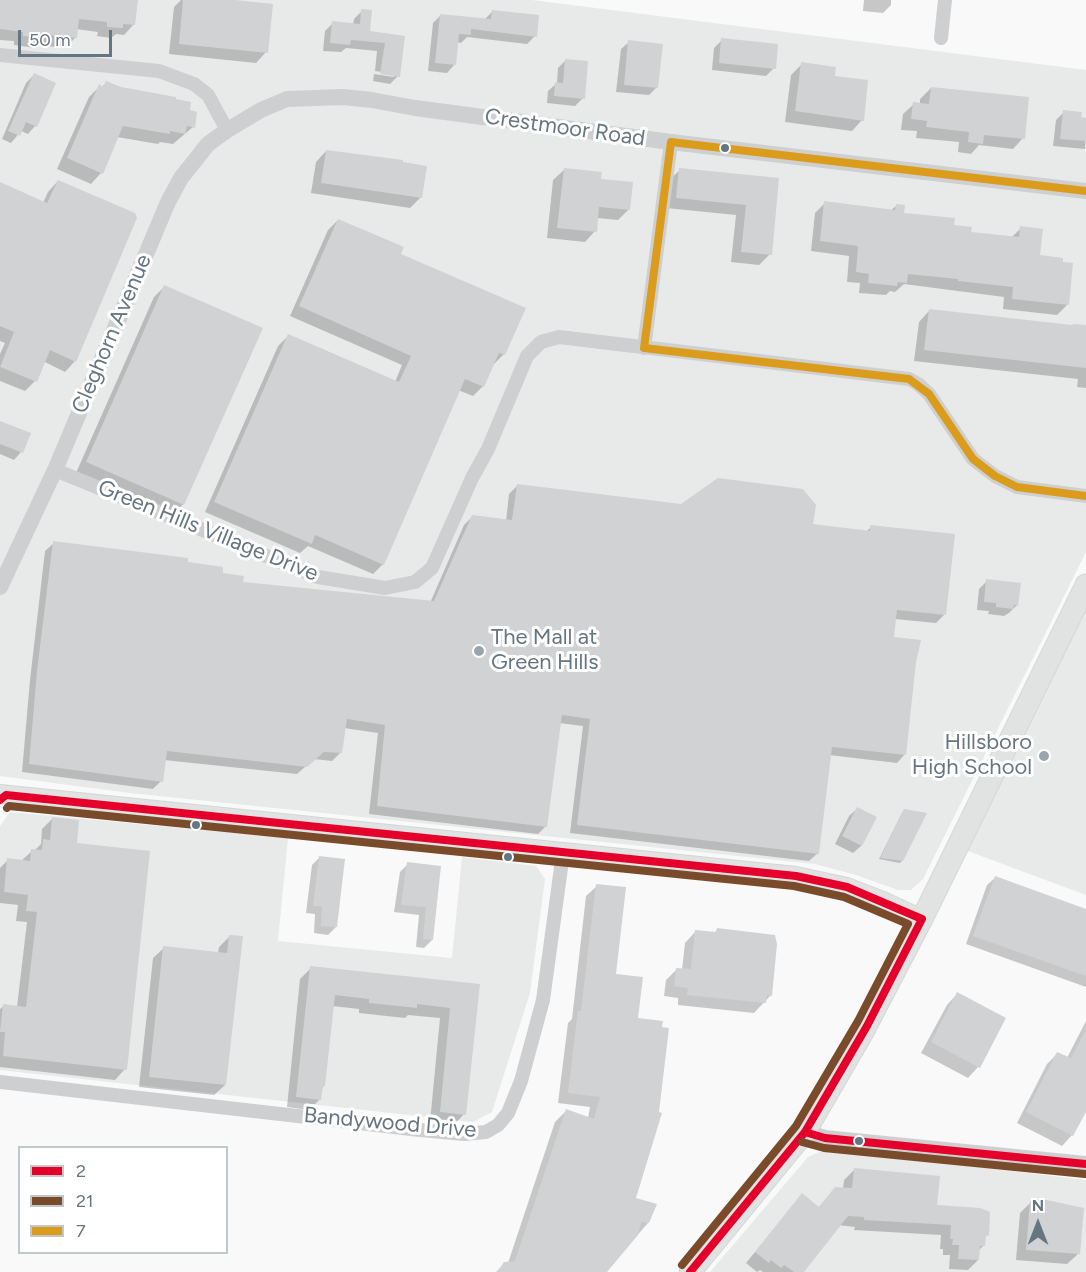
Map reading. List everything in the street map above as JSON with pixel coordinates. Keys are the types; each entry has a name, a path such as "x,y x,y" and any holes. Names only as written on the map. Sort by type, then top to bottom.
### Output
{"main road":[{"path":"690,1272 805,1132 867,1026 1086,585"},
{"path":"2,796 796,876 847,887 922,919"}],"street":[{"path":"941,38 945,0"},
{"path":"0,55 159,71 194,84 208,95 227,130"},
{"name":"Crestmoor Road","path":"261,110 287,99 343,97 671,142 1086,191"},
{"name":"Cleghorn Avenue","path":"0,587 55,470 168,202 193,161 208,144 261,110"},
{"path":"644,348 671,142"},
{"name":"Green Hills Village Drive","path":"55,470 318,577 385,588 415,582 432,568 472,478 488,449 527,356 541,342 559,337 909,379 929,394 973,459 995,476 1017,487 1086,496"},
{"name":"Bandywood Drive","path":"0,1082 420,1130 464,1134 486,1132 498,1125 508,1113 521,1081 540,1012 563,853"},
{"path":"805,1132 825,1138 1086,1164"}],"shaded area":[{"path":"0,0 532,0 1086,70 1086,552 923,879 911,890 898,890 815,864 130,793 0,776"},
{"name":"Hillsboro High School","path":"1086,585 1086,895 957,847"},
{"path":"10,812 288,838 278,941 452,958 462,857 536,866 545,879 530,993 492,1112 473,1122 0,1070 0,826"},
{"path":"826,1149 1086,1180 1086,1272 710,1272 808,1157"}],"building":[{"path":"0,0 138,0 135,25 123,24 123,28 107,27 107,22 79,19 77,38 48,35 48,38 23,36 23,32 0,29"},
{"path":"183,0 235,0 273,4 268,53 179,44"},
{"path":"361,9 372,10 370,31 405,36 400,77 380,74 385,43 351,40 350,45 330,43 332,21 360,24"},
{"path":"492,10 539,15 537,37 471,29 471,35 459,34 456,65 435,63 440,14 491,19"},
{"path":"721,38 778,44 776,69 719,63"},
{"path":"628,40 663,44 658,88 624,85"},
{"path":"565,59 588,61 585,99 554,96 555,82 563,83"},
{"path":"801,62 836,67 835,76 868,80 864,121 795,111"},
{"path":"34,73 56,83 37,127 26,122 20,136 8,131"},
{"path":"106,81 121,87 191,102 190,110 197,112 195,128 187,126 185,134 170,131 170,134 123,126 103,174 67,158 99,84 103,87"},
{"path":"931,87 1029,97 1025,139 984,135 983,144 968,142 969,132 926,127 927,121 911,119 913,102 929,104"},
{"path":"1063,110 1082,112 1081,117 1086,118 1086,141 1060,139"},
{"path":"326,150 403,160 403,162 427,166 422,198 321,183"},
{"path":"564,168 602,172 601,179 633,182 630,210 599,207 597,232 557,228"},
{"path":"679,168 779,178 772,255 741,252 746,205 676,198"},
{"path":"58,180 135,213 137,218 76,362 50,350 37,382 0,367 14,332 0,326 0,182 47,203"},
{"path":"824,201 895,210 896,204 905,205 904,213 955,218 954,225 972,227 971,232 1019,237 1020,226 1043,229 1040,255 1063,258 1063,262 1073,263 1069,305 1012,299 1013,287 958,281 958,279 908,274 907,283 898,282 897,286 868,283 869,274 856,272 858,246 820,241"},
{"path":"338,219 404,247 401,254 526,308 505,355 499,353 484,387 465,379 384,565 315,535 312,544 214,502 288,334 399,382 411,356 299,306"},
{"path":"164,285 263,328 184,505 86,462"},
{"path":"929,309 1086,325 1086,368 924,350"},
{"path":"0,421 31,433 23,453 0,444"},
{"name":"The Mall at Green Hills","path":"718,478 803,489 816,505 813,524 870,531 870,525 955,534 946,615 897,610 894,637 921,640 916,662 906,755 832,747 819,854 577,825 590,719 562,715 547,827 377,806 385,725 347,719 342,753 324,752 307,767 167,751 163,782 29,764 37,671 53,541 188,558 188,562 223,567 223,573 244,576 243,582 434,601 472,515 512,520 517,484 681,504"},
{"path":"986,579 1021,583 1018,606 1014,605 1013,609 996,607 996,603 984,602"},
{"path":"857,807 877,817 862,846 842,836"},
{"path":"904,809 927,813 903,861 880,858"},
{"path":"52,817 79,820 77,843 150,851 127,1070 3,1056 5,1032 0,1032 3,1004 26,1007 37,912 26,911 28,895 4,892 7,858 30,861 31,849 42,850 43,839 50,840"},
{"path":"319,856 345,859 337,927 321,926 322,906 313,906"},
{"path":"407,862 441,866 433,940 423,939 426,907 401,905"},
{"path":"995,876 1086,909 1086,976 973,936"},
{"path":"596,884 626,887 616,974 643,977 638,1018 663,1021 662,1027 669,1028 659,1112 662,1113 636,1198 657,1204 649,1223 641,1222 638,1235 607,1272 497,1272 504,1262 515,1261 566,1109 594,1119 600,1097 568,1093 578,1011 581,1011"},
{"path":"717,928 775,935 777,944 772,996 767,995 766,1003 687,995 688,988 674,986 676,968 691,969 695,930 716,932"},
{"path":"229,935 243,936 226,1085 149,1077 163,946 227,953"},
{"path":"310,966 480,984 466,1115 440,1112 450,1008 417,1004 417,1008 369,1003 369,999 335,995 325,1086 323,1086 321,1100 296,1097"},
{"path":"957,992 1006,1018 980,1068 931,1042"},
{"path":"1086,1029 1086,1112 1073,1136 1026,1112 1057,1052 1071,1058"},
{"path":"854,1168 940,1176 937,1205 980,1208 990,1212 989,1236 986,1235 985,1246 980,1246 979,1260 958,1259 959,1245 952,1245 953,1239 950,1239 951,1225 864,1220 864,1217 848,1216 804,1272 794,1272 784,1265 781,1268 771,1260 769,1263 755,1252 802,1193 819,1207 835,1187 852,1188"},
{"path":"1042,1199 1084,1208 1080,1254 1026,1250 1030,1201 1042,1202"}],"transit line":[{"name":"7","path":"1086,191 671,142 644,348 909,379 929,394 973,459 995,476 1017,487 1086,496"},
{"name":"2","path":"0,800 6,795 796,876 847,887 922,919 867,1026 805,1132 690,1272"},
{"name":"21","path":"7,808 9,806 794,886 844,897 908,924 858,1021 796,1126 682,1265"},
{"name":"2","path":"805,1132 825,1138 1086,1164"},
{"name":"21","path":"802,1142 824,1148 1085,1174"}],"place":[{"name":"The Mall at Green Hills","path":"479,651"},
{"name":"Hillsboro High School","path":"1044,756"}]}
